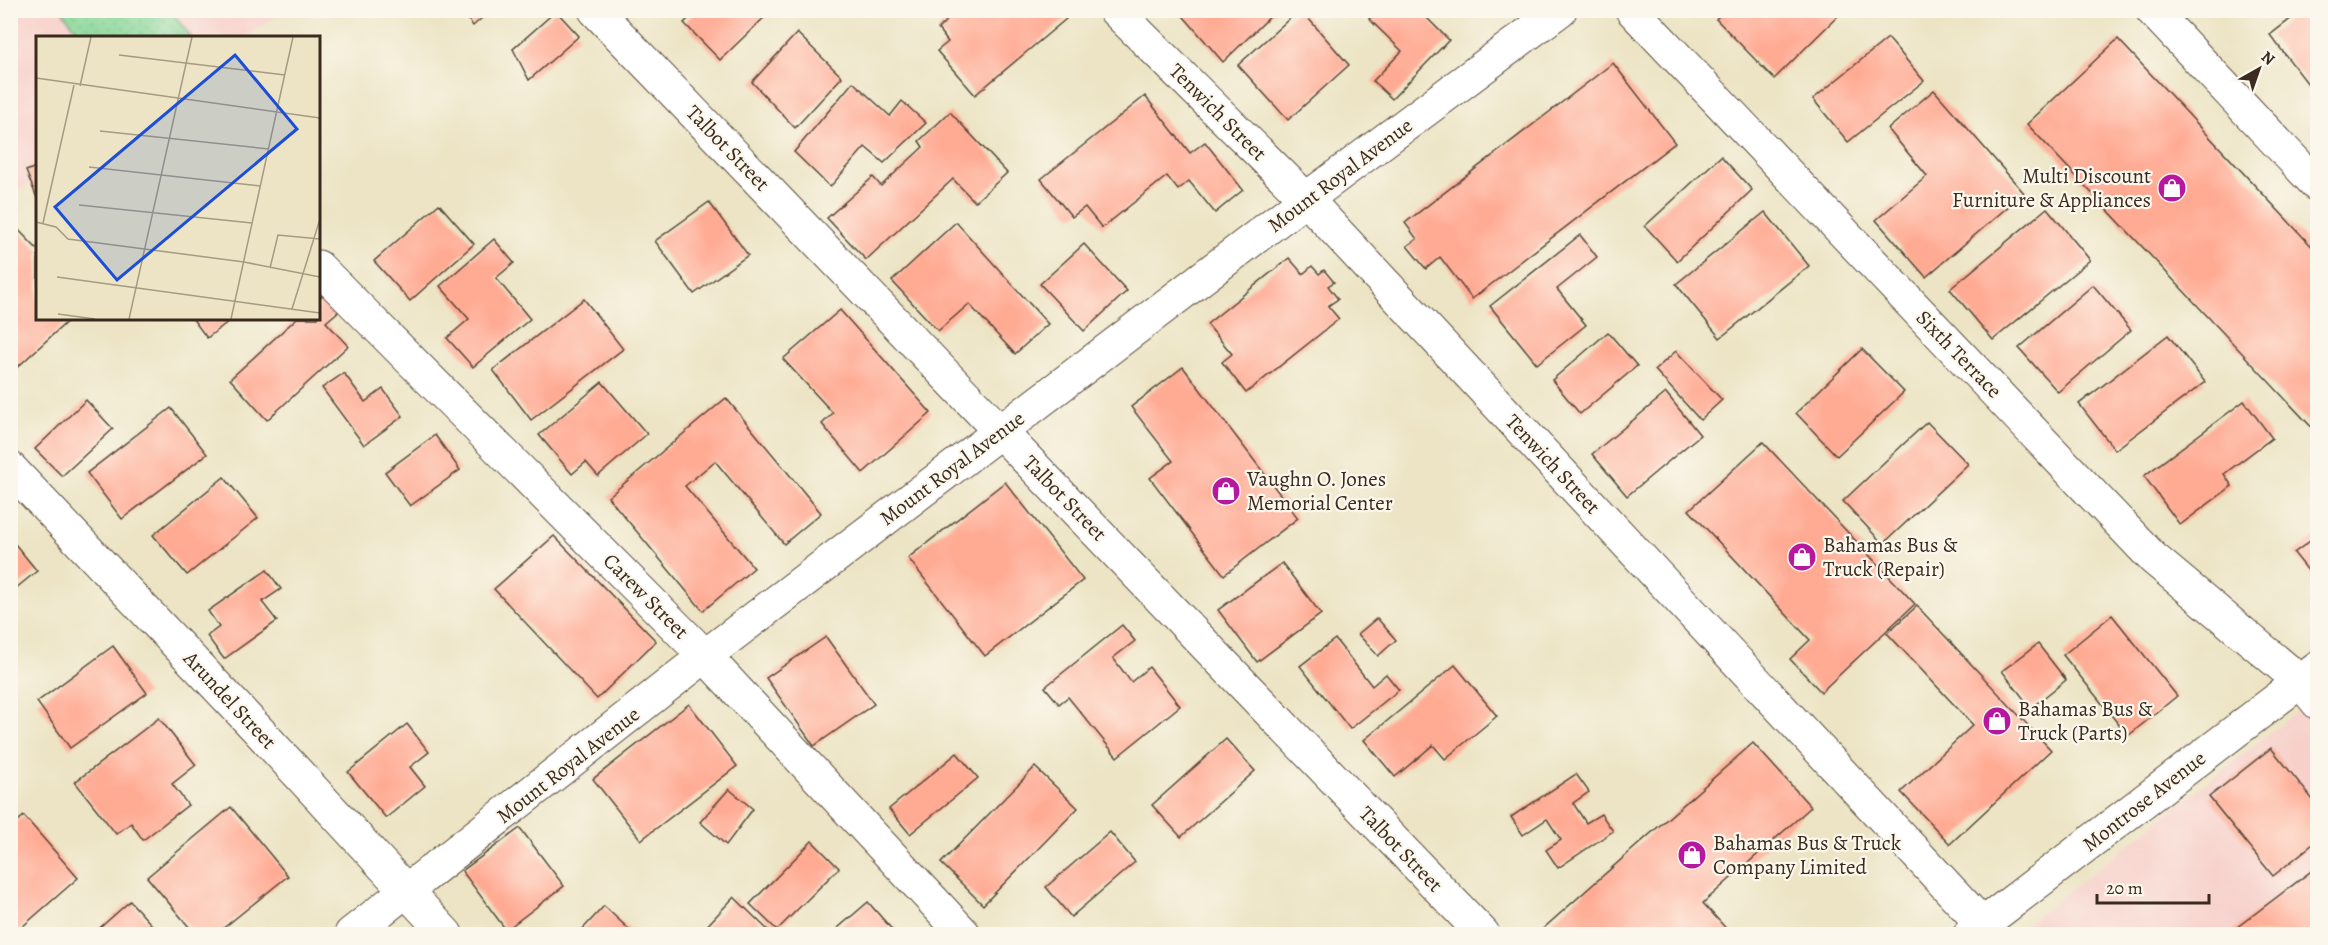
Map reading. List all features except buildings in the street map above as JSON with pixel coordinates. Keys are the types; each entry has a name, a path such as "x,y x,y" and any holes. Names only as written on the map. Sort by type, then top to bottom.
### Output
{"street":[{"name":"Talbot Street","path":"595,10 1484,934"},
{"name":"Tenwich Street","path":"1115,10 1306,199 1977,930"},
{"name":"Mount Royal Avenue","path":"351,934 705,656 1306,199 1560,10"},
{"name":"Sixth Terrace","path":"1632,10 2153,558 2312,684"},
{"path":"2152,10 2318,186"},
{"name":"Carew Street","path":"320,269 705,656 964,934"},
{"name":"Arundel Street","path":"10,468 258,730 446,934"},
{"name":"Montrose Avenue","path":"1977,930 2312,684"}],"shaded area":[{"path":"11,11 285,11 248,36 36,36 36,180 11,197"},
{"path":"2317,696 2317,934 2014,934"}],"green space":[{"path":"62,11 171,11 190,36 81,36"}],"place":[{"name":"Multi Discount Furniture & Appliances","path":"2172,188"},
{"name":"Vaughn O. Jones Memorial Center","path":"1226,491"},
{"name":"Bahamas Bus & Truck (Repair)","path":"1802,557"},
{"name":"Bahamas Bus & Truck (Parts)","path":"1997,721"},
{"name":"Bahamas Bus & Truck Company Limited","path":"1692,855"}]}
